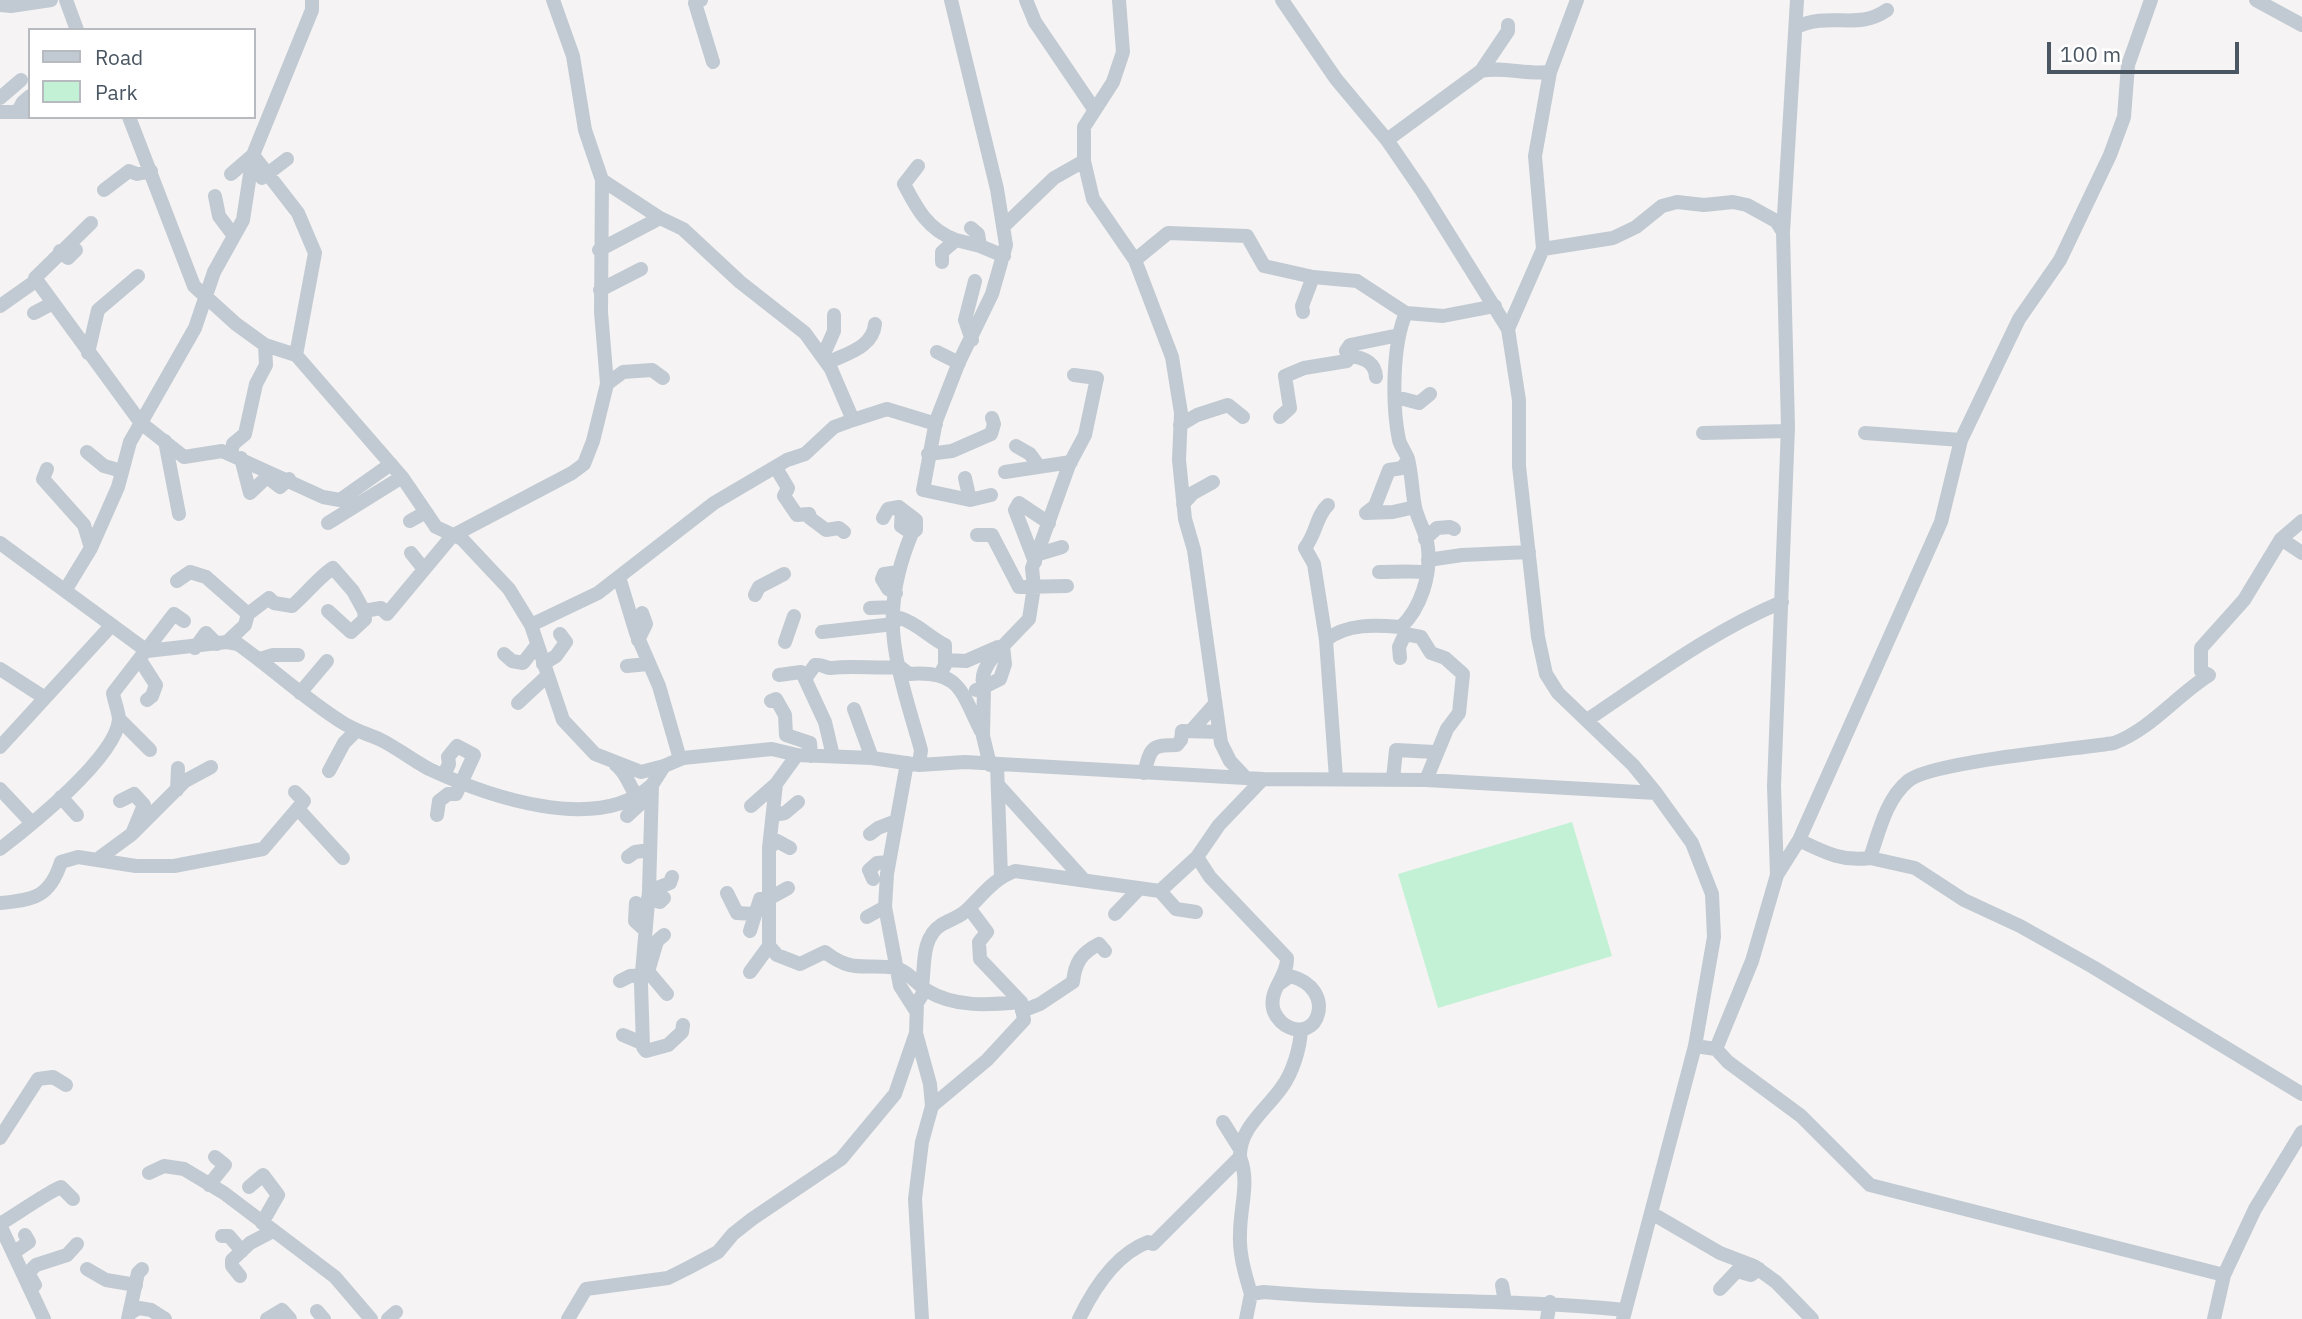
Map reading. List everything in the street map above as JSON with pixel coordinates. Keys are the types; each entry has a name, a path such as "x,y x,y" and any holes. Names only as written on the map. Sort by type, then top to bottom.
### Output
{"street":[{"path":"0,2 11,6 51,0"},
{"path":"66,0 76,28"},
{"path":"66,589 92,548 122,471 130,442 195,328 205,295 243,220 253,155 312,10 312,0"},
{"path":"364,611 381,608 387,614 452,536 543,490 584,464 593,442 607,384 599,250 602,180 585,131 573,56 553,0"},
{"path":"701,0 695,3 713,62"},
{"path":"951,0 1003,227 1003,256 1000,276 959,363 936,424 923,490 971,499 990,495"},
{"path":"1026,0 1035,22 1094,109"},
{"path":"1119,0 1123,52 1113,82 1084,127 1084,161 1093,199 1135,260 1172,357 1178,384 1179,460 1193,585 1219,732 1230,761 1246,778"},
{"path":"1251,1294 1550,1303 1624,1315 1653,1214 1695,1046 1714,937 1712,894 1692,843 1633,765 1558,693 1546,674 1538,637 1519,466 1519,400 1508,329 1387,140 1336,79 1282,0"},
{"path":"1508,329 1543,249 1535,156 1550,72 1577,0"},
{"path":"1777,875 1774,786 1788,431 1783,232 1797,0"},
{"path":"1716,1049 1752,961 1777,875 1799,840 1941,522 1961,440 2018,319 2060,260 2110,155 2124,117 2127,65 2151,0"},
{"path":"2256,0 2302,25"},
{"path":"1796,27 1810,20 1873,20 1888,10"},
{"path":"1481,71 1508,25"},
{"path":"1387,140 1481,71 1494,68 1519,74 1550,72"},
{"path":"0,99 21,80"},
{"path":"0,112 24,112"},
{"path":"130,119 194,286 265,345 296,355 402,477 436,527 462,540 509,589 531,625 563,720 595,754 641,772 680,759 772,750 804,756 872,758 913,764 965,762 1263,779 1426,780 1656,793"},
{"path":"253,155 298,213 314,253 296,355"},
{"path":"231,174 253,155"},
{"path":"248,186 287,159"},
{"path":"1003,227 1055,178 1084,161"},
{"path":"918,166 904,184 930,227 956,240 1003,256"},
{"path":"104,190 129,171 137,174 151,171"},
{"path":"602,180 660,218 683,229 711,252 740,282 805,333 825,359 853,420"},
{"path":"215,196 219,216 234,236"},
{"path":"1543,249 1613,238 1636,227 1661,206 1677,202 1704,205 1733,202 1747,205 1776,221 1783,232"},
{"path":"599,250 660,218"},
{"path":"0,306 37,280 60,251 91,223"},
{"path":"971,228 978,234 980,246"},
{"path":"1135,260 1168,233 1247,236 1264,266 1313,277 1357,281 1406,313 1443,316 1495,306"},
{"path":"942,262 942,252 956,240"},
{"path":"60,251 68,258 76,250"},
{"path":"600,290 640,270"},
{"path":"88,353 98,310 138,276"},
{"path":"1303,312 1302,306 1313,277"},
{"path":"37,280 141,423 184,457 222,451 323,496 347,503 402,477"},
{"path":"972,340 965,320 975,281"},
{"path":"34,313 53,303"},
{"path":"1400,658 1399,647 1403,630 1416,608 1428,566 1418,482 1400,443 1396,397 1399,335 1406,313"},
{"path":"825,359 834,331 834,315"},
{"path":"825,359 859,349 875,332 875,324"},
{"path":"1280,417 1290,408 1285,376 1304,368 1347,360 1346,351 1350,345 1399,335"},
{"path":"265,345 266,365 256,384 245,434 233,444 250,493 267,477 280,487 289,479"},
{"path":"937,352 959,363"},
{"path":"1348,356 1366,359 1373,365 1376,377"},
{"path":"607,384 623,372 652,370 663,378"},
{"path":"946,660 965,661 1003,646 1029,619 1037,558 1071,462 1085,435 1097,389 1097,378 1074,375"},
{"path":"1396,397 1419,403 1430,394"},
{"path":"1180,425 1228,405 1243,417"},
{"path":"531,625 598,593 703,511 787,460 805,454 834,427 887,410 936,424"},
{"path":"928,454 952,451 991,433 994,424 992,418"},
{"path":"1703,433 1788,431"},
{"path":"1865,433 1961,440"},
{"path":"165,441 179,514"},
{"path":"1016,446 1030,454 1038,465"},
{"path":"87,452 104,466 122,471"},
{"path":"1408,460 1402,468 1389,470 1375,506 1366,513 1393,512 1419,506"},
{"path":"1005,472 1071,462"},
{"path":"347,503 391,464"},
{"path":"776,468 788,488 784,496 797,514 809,514 810,518 826,530 839,528 844,533"},
{"path":"47,469 43,479 84,525 92,548"},
{"path":"965,478 971,499"},
{"path":"1183,504 1194,493 1213,482"},
{"path":"1037,558 1014,510 1019,503 1049,523"},
{"path":"1328,505 1321,511 1316,533 1305,548 1314,564 1326,640 1336,778"},
{"path":"883,518 888,509 902,510 901,526 912,533 899,572 894,612 900,667 921,750 913,764 896,821 885,906 900,986 916,1011"},
{"path":"410,521 426,512"},
{"path":"1870,858 1889,807 1905,783 1914,776 1945,766 2114,743 2139,732 2191,687 2209,676 2201,671 2201,648 2244,600 2281,539 2302,521"},
{"path":"1425,539 1437,528 1454,529"},
{"path":"977,535 992,535 1019,587 1068,586"},
{"path":"2281,539 2302,553"},
{"path":"0,543 66,589 143,656 156,685 147,700"},
{"path":"1037,558 1062,547"},
{"path":"1379,572 1403,574 1479,553 1529,552"},
{"path":"411,553 423,568"},
{"path":"222,643 245,625 248,614 269,598 284,606 292,606 320,581 325,572 333,568 354,591 365,619 351,632 328,611"},
{"path":"177,580 190,572 206,577 248,614"},
{"path":"755,595 760,587 784,574"},
{"path":"619,577 638,640 659,686 680,759"},
{"path":"1587,720 1716,635 1749,615 1782,601"},
{"path":"870,608 894,612 933,640 945,645 946,660 940,675"},
{"path":"822,632 894,612"},
{"path":"638,640 646,624 642,613"},
{"path":"150,750 119,719 113,694 174,614 184,621"},
{"path":"785,642 794,617"},
{"path":"1326,640 1338,631 1380,624 1421,637 1431,653 1445,658 1463,674 1459,713 1434,756 1426,780"},
{"path":"0,747 110,627"},
{"path":"518,703 566,642 560,634"},
{"path":"143,656 222,643 238,644 334,718 461,782 525,801 575,810 643,803"},
{"path":"505,654 512,661 523,663 537,645"},
{"path":"964,691 974,691 1000,679 1005,664 1003,646"},
{"path":"260,659 273,654 298,655"},
{"path":"300,693 327,661"},
{"path":"627,666 648,664"},
{"path":"833,756 825,722 805,679 810,670 822,664 829,668 840,664 881,669 900,667 909,674 948,677 964,691 994,765 999,786 1001,876"},
{"path":"0,669 45,698"},
{"path":"779,675 801,672"},
{"path":"983,736 984,687"},
{"path":"751,806 804,756 810,743 786,735 782,704 776,699 771,701"},
{"path":"1191,731 1215,704"},
{"path":"854,709 872,758"},
{"path":"334,718 340,727 343,745"},
{"path":"0,849 61,797 109,743 119,719"},
{"path":"329,771 343,745 356,731"},
{"path":"1144,773 1152,748 1157,745 1177,745 1182,731 1219,732"},
{"path":"437,815 439,801 448,794 456,794 474,755 461,746 452,749 444,775"},
{"path":"1392,779 1396,751 1428,751 1434,752 1434,756"},
{"path":"613,761 624,771 643,803 650,850 644,898 642,1043 646,1051 668,1045 682,1032 682,1025"},
{"path":"98,859 132,834 177,790 211,766"},
{"path":"626,816 643,803 664,766"},
{"path":"177,790 178,768"},
{"path":"922,1319 915,1199 922,1142 932,1105 930,1084 916,1032 916,1011 924,988 927,939 939,926 962,916 1001,876 1015,872 1160,891 1198,857 1219,825 1263,779"},
{"path":"776,784 769,848 768,899 769,946 776,955 800,964 825,952 842,965 898,968 924,988 948,1000 1021,1006 1040,1004 1073,982 1075,964 1090,948 1099,944 1105,951"},
{"path":"999,786 1083,879"},
{"path":"0,789 32,823"},
{"path":"0,903 41,896 56,879 61,862 78,857 136,866 174,866 263,849 304,801 295,792"},
{"path":"120,801 134,794 144,805 132,834"},
{"path":"61,797 77,815"},
{"path":"773,814 785,813 798,802"},
{"path":"298,808 343,858"},
{"path":"870,834 896,821"},
{"path":"1799,840 1837,858 1850,861 1870,858 1915,868 1964,900 2020,926 2093,967 2302,1094"},
{"path":"769,848 777,841 790,848"},
{"path":"628,858 635,852 650,850"},
{"path":"1198,857 1210,877 1287,958 1302,979 1316,990 1320,1002 1317,1018 1301,1030 1281,1023 1273,1010 1273,995 1288,967 1287,958"},
{"path":"873,879 869,870 877,863 889,862"},
{"path":"644,898 670,883 672,877"},
{"path":"750,931 760,899 768,899 788,888"},
{"path":"1115,914 1138,890"},
{"path":"1160,891 1176,909 1196,912"},
{"path":"727,893 737,912 754,914"},
{"path":"644,898 660,902 664,898"},
{"path":"867,916 885,906"},
{"path":"932,1105 996,1052 1024,1020 1021,1006 980,959 979,942 987,932 970,908"},
{"path":"644,976 657,941 664,935"},
{"path":"750,972 769,946"},
{"path":"620,981 629,976 644,976 656,980 667,994"},
{"path":"1279,984 1290,976 1302,979"},
{"path":"1079,1319 1093,1289 1138,1246 1148,1242 1153,1244 1240,1153 1248,1128 1283,1086 1300,1046 1301,1030"},
{"path":"568,1319 586,1289 668,1278 718,1252 733,1234 752,1219 841,1159 895,1094 916,1032"},
{"path":"623,1035 642,1043"},
{"path":"1695,1046 1716,1049 1728,1062 1801,1116 1870,1185 2224,1275"},
{"path":"0,1138 38,1079 53,1077 66,1085"},
{"path":"1223,1122 1240,1153 1247,1176 1239,1235 1251,1294 1246,1319"},
{"path":"2214,1319 2224,1275 2255,1209 2302,1132"},
{"path":"209,1185 226,1165 215,1157"},
{"path":"149,1173 164,1166 184,1170 209,1185 356,1293 371,1319"},
{"path":"240,1276 232,1266 232,1260 267,1227 278,1195 263,1175 249,1187"},
{"path":"44,1319 0,1224 40,1202 57,1187 61,1187 73,1199"},
{"path":"1653,1214 1720,1253 1759,1269 1776,1282 1812,1319"},
{"path":"13,1253 29,1242 25,1235"},
{"path":"222,1236 229,1236 242,1251"},
{"path":"35,1302 39,1294 28,1273 36,1265 66,1255 77,1244"},
{"path":"87,1269 106,1280 136,1285"},
{"path":"129,1316 138,1273 142,1269"},
{"path":"1720,1289 1738,1271 1751,1275 1759,1269"},
{"path":"1502,1285 1506,1302"},
{"path":"1547,1319 1550,1303"},
{"path":"129,1316 139,1308 150,1310 165,1319"},
{"path":"267,1319 282,1310 290,1319"}],"green space":[{"path":"1572,822 1612,956 1438,1008 1398,874"}]}
